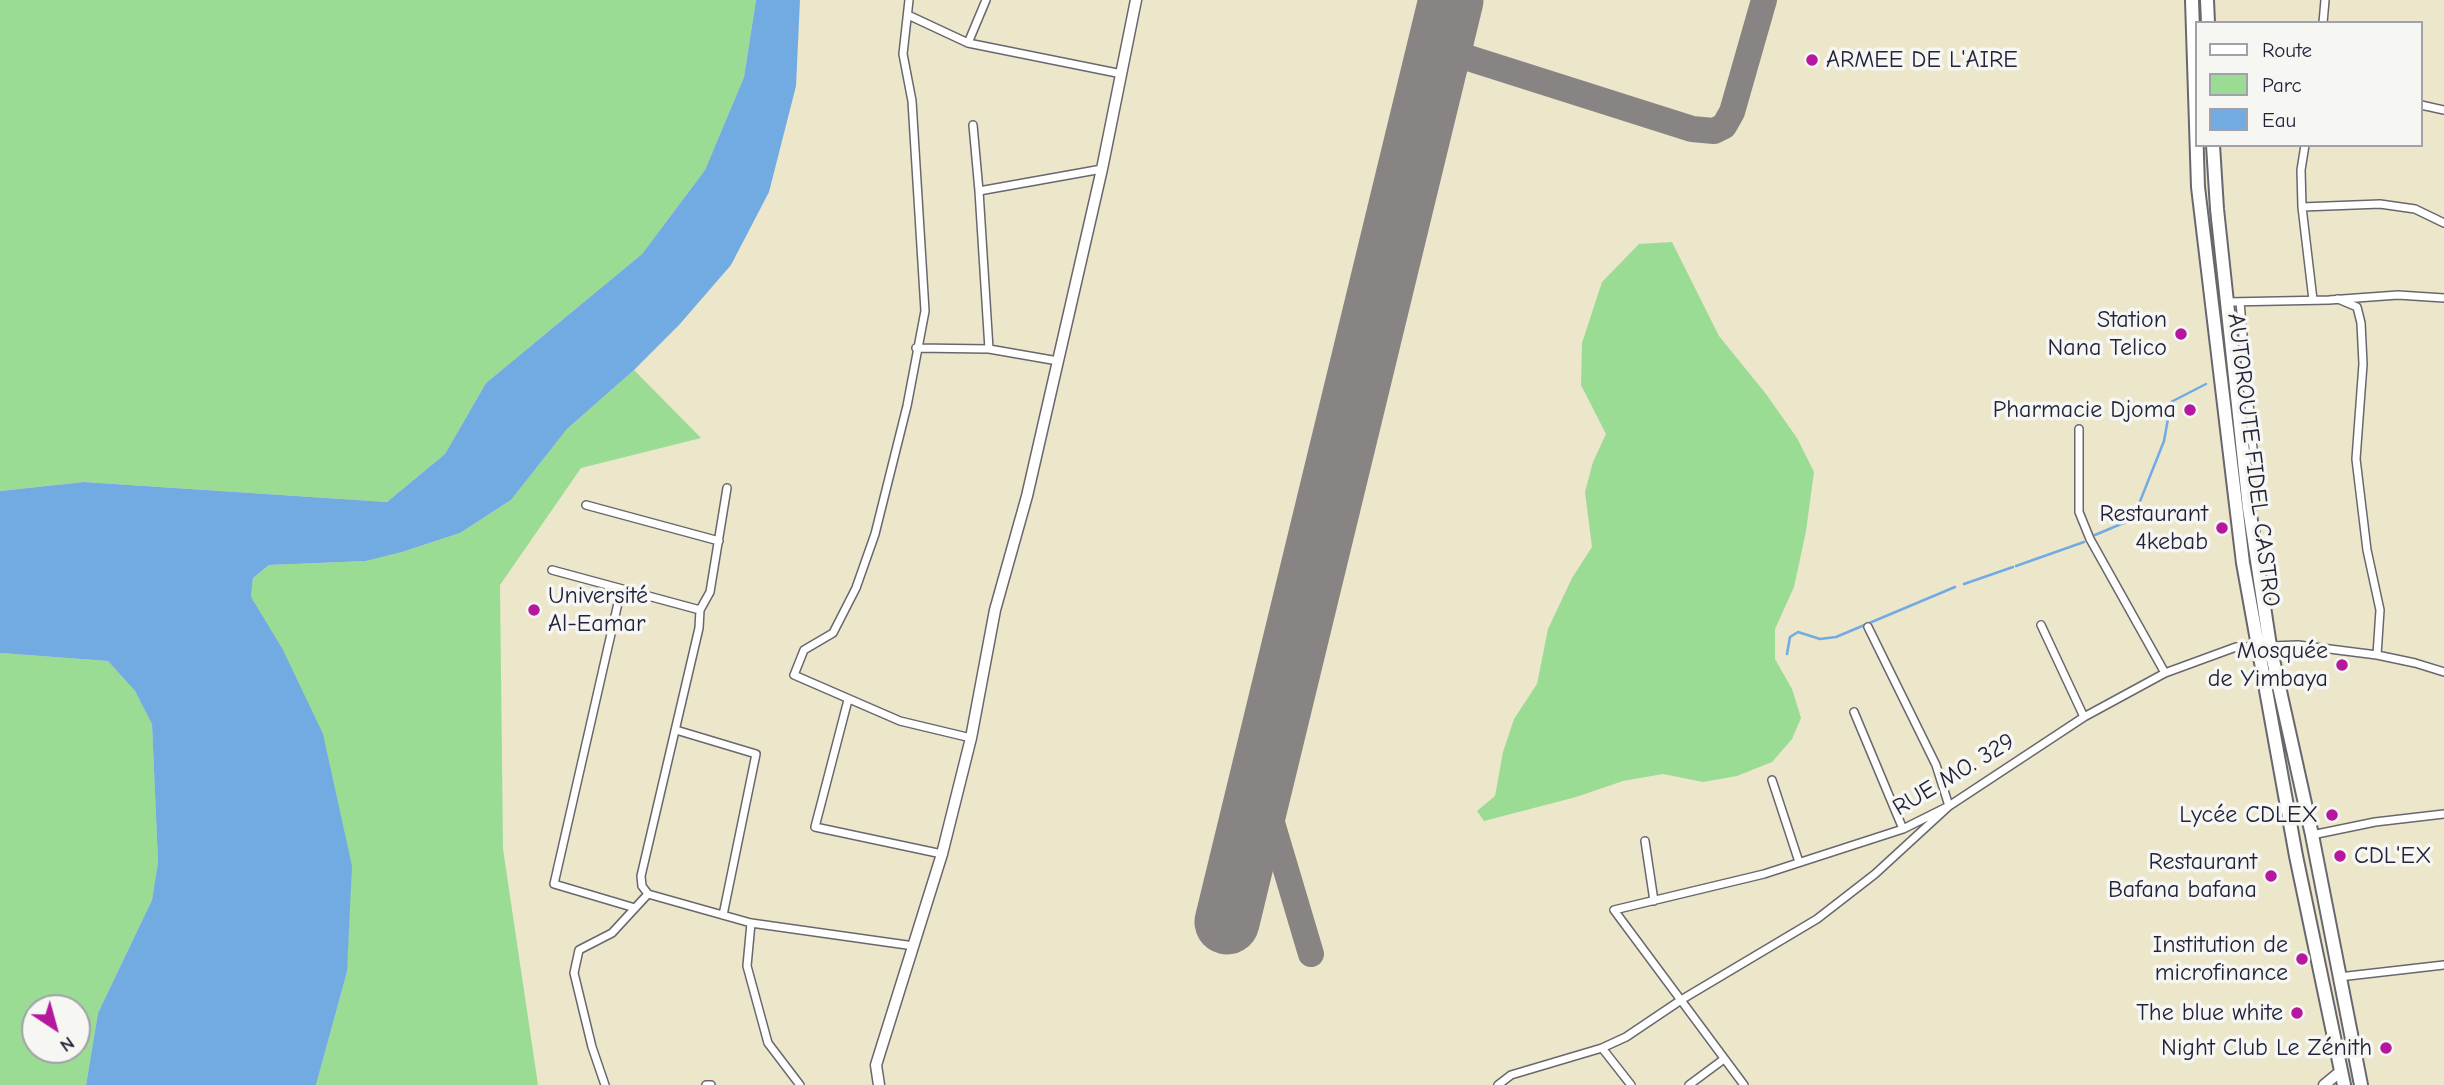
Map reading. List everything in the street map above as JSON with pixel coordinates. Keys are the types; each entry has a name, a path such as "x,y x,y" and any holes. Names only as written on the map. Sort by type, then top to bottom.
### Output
{"highway":[{"name":"AUTOROUTE FIDEL CASTRO","path":"2192,0 2196,135"},
{"path":"2207,0 2208,21"},
{"name":"AUTOROUTE FIDEL CASTRO","path":"2196,147 2201,214 2242,564 2312,835 2361,1085"},
{"name":"AUTOROUTE FIDEL CASTRO","path":"2213,147 2217,209 2234,302 2249,508 2263,646 2296,856 2344,1085"}],"street":[{"path":"909,0 902,54 912,102 925,311 907,406 875,534 856,588 833,633 804,650 794,675 900,720 971,738"},
{"path":"968,44 986,0"},
{"path":"879,1085 876,1065 942,854 971,738 995,610 1027,496 1058,362 1102,169 1136,0"},
{"path":"2323,21 2325,0"},
{"path":"908,15 968,44 1122,74"},
{"path":"2423,105 2444,110"},
{"path":"973,125 989,349"},
{"path":"2305,147 2301,170 2302,207 2313,300"},
{"path":"979,191 1102,169"},
{"path":"2302,207 2380,204 2415,209 2444,223"},
{"path":"2254,460 2234,302 2398,295 2444,298"},
{"path":"2338,299 2357,307 2361,323 2363,364 2356,459 2367,551 2380,610 2377,654"},
{"path":"916,348 989,349 1058,362"},
{"path":"2079,429 2079,512 2090,539 2165,673"},
{"path":"727,488 710,592 700,610 699,628 641,876 642,886 648,894 751,923 914,946"},
{"path":"586,505 719,541"},
{"path":"552,570 700,610"},
{"path":"621,590 554,884 635,908"},
{"path":"2041,625 2084,717"},
{"path":"1498,1085 1511,1075 1602,1048 1626,1037 1681,1000 1817,919 1875,874 1949,806 1936,765 1868,627"},
{"name":"RUE MO. 329","path":"1681,1000 1614,910 1763,874 1903,829 1949,806 2084,717 2165,673 2236,647 2298,645 2377,654 2444,672"},
{"path":"848,700 816,827 942,854"},
{"path":"1854,712 1903,829"},
{"path":"676,730 756,754 723,915"},
{"path":"1772,780 1799,862"},
{"path":"2312,835 2375,822 2444,814"},
{"path":"1645,841 1654,901"},
{"path":"606,1085 592,1047 574,973 579,950 612,933 648,894"},
{"path":"751,923 747,966 768,1043 800,1085"},
{"path":"2339,978 2444,965"},
{"path":"1681,1000 1744,1085"},
{"path":"1602,1048 1631,1085"},
{"path":"1689,1085 1724,1059"},
{"path":"2323,1085 2342,1071"}],"green space":[{"path":"0,0 756,0 744,77 705,170 642,254 486,383 445,454 387,502 84,482 0,491"},
{"path":"1672,242 1719,336 1766,394 1797,438 1814,472 1806,531 1794,587 1775,629 1775,659 1792,689 1801,718 1792,739 1772,762 1737,776 1703,782 1663,774 1623,781 1576,797 1484,821 1477,811 1495,796 1503,752 1514,719 1537,684 1548,629 1572,578 1592,547 1585,492 1593,462 1606,434 1581,385 1582,343 1602,282 1639,244"},
{"path":"634,370 701,438 581,468 500,585 503,849 538,1085 316,1085 347,972 251,597 253,578 269,565 366,561 460,533 511,500 567,429"},
{"path":"0,653 108,661 135,691 152,723 158,862 152,900 98,1013 91,1055 91,994 21,994 21,1064 90,1064 86,1085 0,1085"}],"water":[{"path":"756,0 800,0 796,86 769,192 731,265 679,325 634,370 567,429 511,500 460,533 402,552 366,561 269,565 253,578 251,597 283,650 323,734 352,866 347,972 316,1085 86,1085 98,1013 152,900 158,862 152,724 135,691 108,661 0,653 0,491 84,482 387,502 445,454 486,383 642,254 705,170 744,77"}],"waterway":[{"path":"2095,535 2133,519 2164,441 2171,402 2206,384"},
{"path":"2016,566 2084,542"},
{"path":"1964,584 2013,567"},
{"path":"1787,654 1790,637 1798,632 1820,639 1836,637 1955,587"}],"taxiway":[{"path":"1440,49 1692,129 1714,131 1724,126 1732,112 1764,0"},
{"path":"1265,766 1264,793 1267,806 1311,954"}],"runway":[{"path":"1227,922 1451,0"}],"place":[{"name":"ARMEE DE L'AIRE","path":"1812,60"},
{"name":"Station Nana Telico","path":"2181,334"},
{"name":"Pharmacie Djoma","path":"2190,410"},
{"name":"Restaurant 4kebab","path":"2222,528"},
{"name":"Université Al-Eamar","path":"534,610"},
{"name":"Mosquée de Yimbaya","path":"2342,665"},
{"name":"Lycée CDLEX","path":"2332,815"},
{"name":"CDL'EX","path":"2340,856"},
{"name":"Restaurant Bafana bafana","path":"2271,876"},
{"name":"Institution de microfinance","path":"2302,959"},
{"name":"The blue white","path":"2297,1013"},
{"name":"Night Club Le Zénith","path":"2386,1048"}]}
